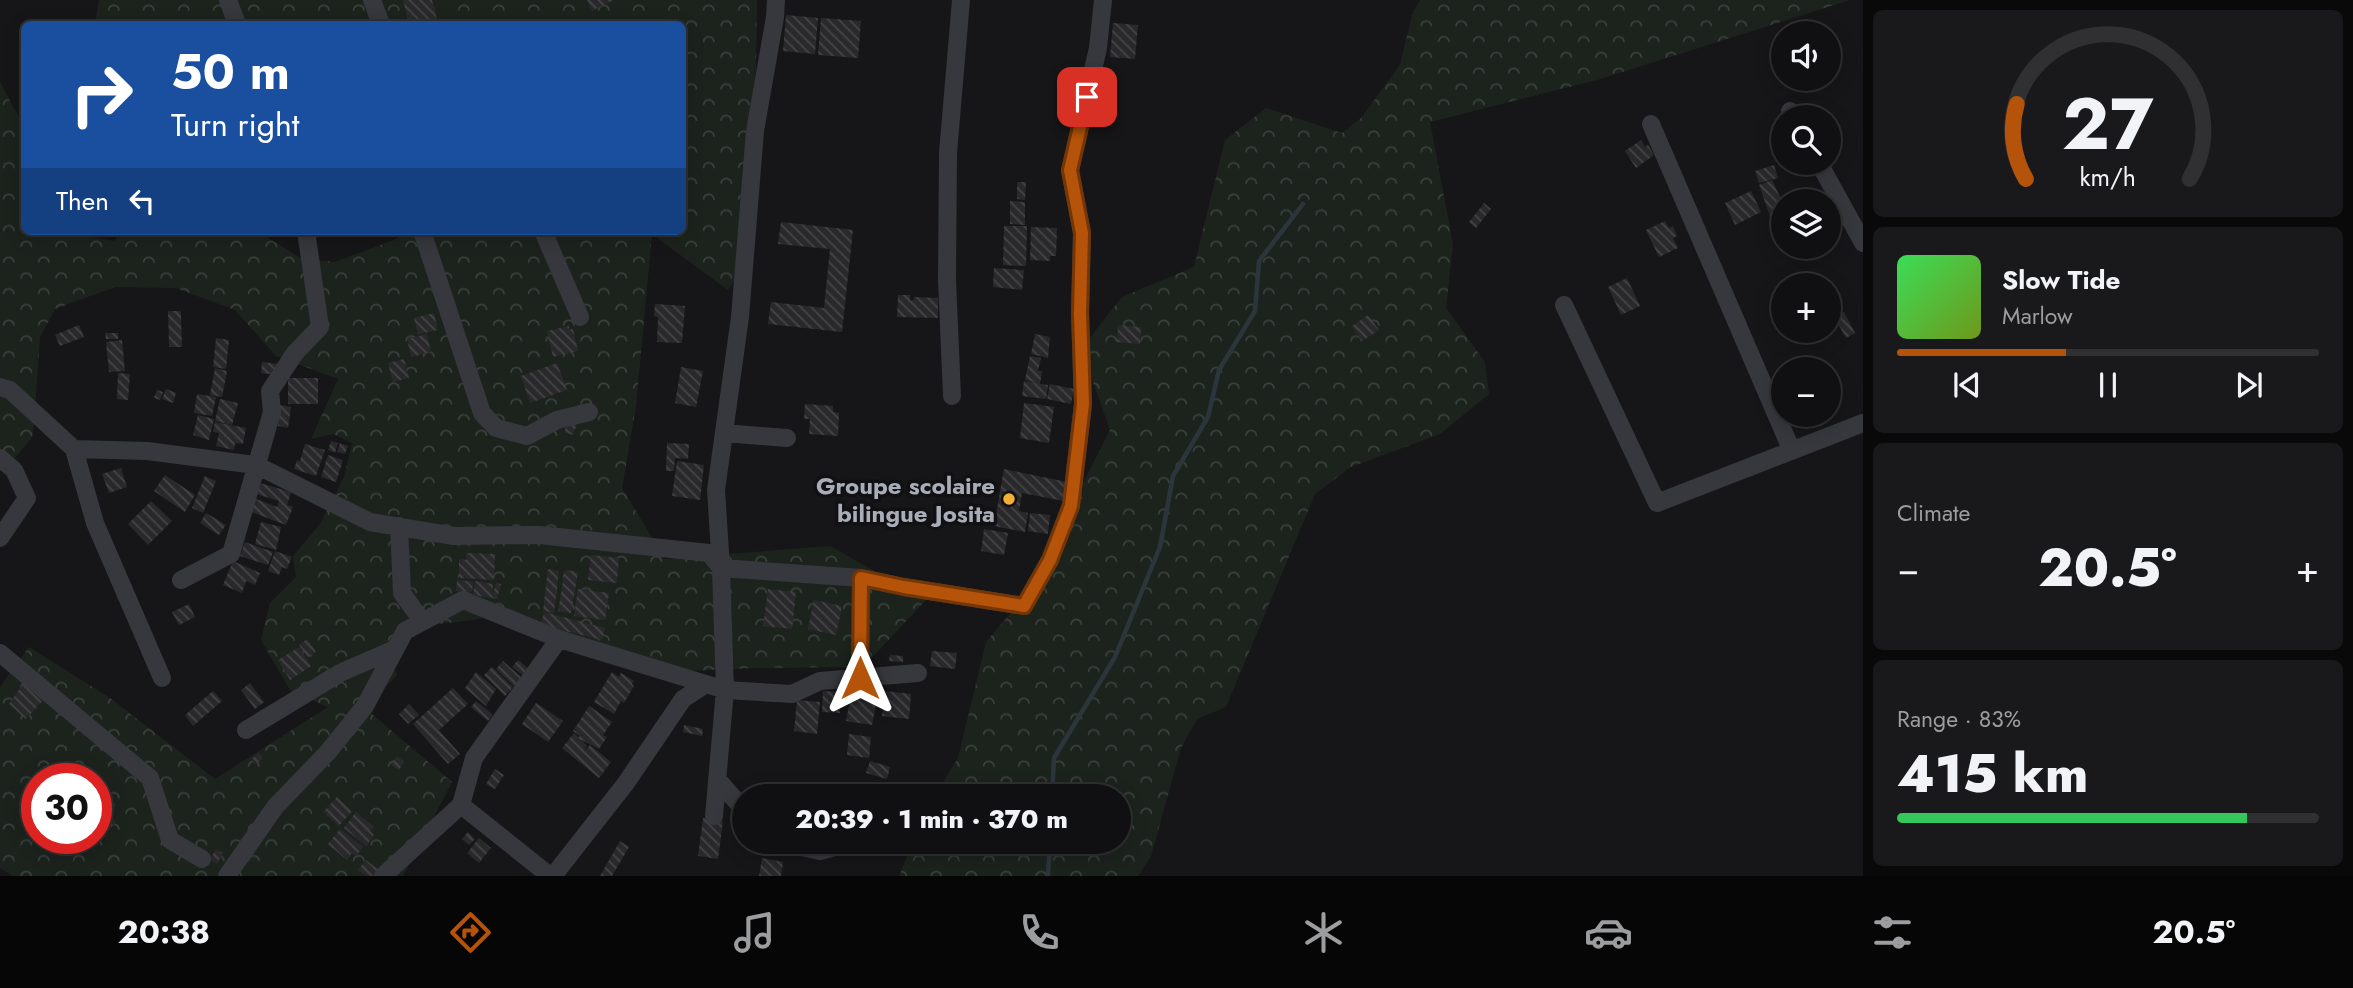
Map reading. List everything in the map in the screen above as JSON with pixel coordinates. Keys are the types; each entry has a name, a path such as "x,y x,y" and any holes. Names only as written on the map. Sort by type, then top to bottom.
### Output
{"street":[{"path":"228,0 236,21"},
{"path":"372,0 379,21"},
{"path":"714,816 725,690 716,490 740,317 755,131 776,0"},
{"path":"952,396 947,280 948,153 961,0"},
{"path":"74,449 147,451 256,466 370,522 454,536 539,535 709,553 721,568 861,578 1024,606 1050,560 1071,506 1083,404 1080,313 1082,233 1070,170 1098,48 1102,0"},
{"path":"1651,124 1792,451"},
{"path":"1826,175 1863,243"},
{"path":"181,580 231,554 272,412 270,391 295,353 320,327 307,235"},
{"path":"423,235 482,414 496,428 527,436 557,419 589,412"},
{"path":"545,235 580,317"},
{"path":"1564,305 1657,503 1863,423"},
{"path":"0,387 10,390 74,449 95,523 162,678"},
{"path":"724,433 787,438"},
{"path":"0,458 14,470 27,498 0,538"},
{"path":"399,526 402,593 422,621"},
{"path":"860,678 861,578"},
{"path":"227,876 275,807 328,752 365,706 405,631 463,600 559,639 725,690 792,694 820,681 918,673"},
{"path":"383,876 461,806 474,758 559,639"},
{"path":"246,730 340,673 395,649"},
{"path":"0,653 150,778 170,840 202,859"},
{"path":"461,806 552,876 626,783 683,699 706,684"},
{"path":"718,779 732,796"}],"green space":[{"path":"99,0 757,0 753,254 728,290 653,235 686,235 686,21 96,21"},
{"path":"1420,0 1850,0 1784,21 1771,21 1771,25 1597,80 1430,122 1453,244 1446,308 1485,362 1489,394 1440,434 1351,467 1315,494 1226,707 1197,719 1181,748 1151,856 1138,876 899,876 908,854 1131,854 1131,784 942,784 958,758 986,642 1026,595 1110,430 1081,349 1122,297 1194,267 1225,140 1266,108 1342,133 1361,118 1400,65 1412,15"},
{"path":"0,82 21,121 21,235 85,235 114,241 119,235 263,235 302,259 335,262 401,235 652,235 636,406 622,488 665,559 830,546 926,600 863,667 667,672 509,611 473,620 397,629 389,650 397,675 365,708 452,782 403,876 13,876 0,868 0,687 29,647 110,698 215,779 328,707 290,690 261,640 270,603 296,577 293,556 320,524 344,477 352,443 333,434 311,439 338,379 276,356 235,310 176,288 115,287 55,309 40,337 33,436 0,472"}],"building":[{"path":"403,0 432,0 437,21 408,21"},
{"path":"587,0 614,0 592,11"},
{"path":"786,15 818,18 815,54 783,51"},
{"path":"821,18 861,21 858,58 818,55"},
{"path":"1113,23 1138,25 1135,59 1110,57"},
{"path":"1641,140 1654,155 1636,168 1625,151"},
{"path":"1771,166 1771,175 1777,175 1778,178 1759,183 1755,171"},
{"path":"1772,180 1776,189 1771,189 1771,219 1759,185"},
{"path":"1017,182 1026,182 1025,200 1017,199"},
{"path":"1751,191 1761,212 1735,225 1725,203"},
{"path":"1010,201 1025,202 1025,225 1010,224"},
{"path":"1484,203 1491,209 1476,228 1469,222"},
{"path":"1665,221 1669,228 1673,226 1677,236 1673,238 1678,248 1659,257 1646,230"},
{"path":"781,222 853,230 842,332 768,324 771,302 824,308 830,249 778,244"},
{"path":"1004,226 1027,226 1026,266 1003,265"},
{"path":"1031,227 1057,228 1056,256 1050,256 1050,261 1030,260"},
{"path":"994,268 1024,270 1022,290 993,287"},
{"path":"1627,278 1640,306 1621,315 1608,287"},
{"path":"898,295 910,295 910,300 914,300 914,297 938,298 938,318 897,317"},
{"path":"655,304 685,306 682,343 657,342 658,317 654,316"},
{"path":"168,311 181,311 182,347 169,347"},
{"path":"1844,312 1855,333 1846,338 1841,329 1841,314"},
{"path":"434,313 438,330 418,334 414,318"},
{"path":"1368,315 1379,330 1362,341 1352,326"},
{"path":"79,325 84,337 60,346 55,335"},
{"path":"1118,325 1141,327 1140,344 1117,342"},
{"path":"569,326 569,330 573,329 578,351 553,357 547,331"},
{"path":"105,333 118,333 118,339 106,339"},
{"path":"427,334 431,352 411,357 407,339"},
{"path":"1035,334 1050,337 1048,358 1031,354"},
{"path":"216,338 229,340 226,369 213,367"},
{"path":"122,340 125,371 109,372 106,342"},
{"path":"1030,356 1041,358 1038,371 1042,371 1040,384 1048,385 1046,399 1022,396 1024,381 1037,383 1025,380"},
{"path":"404,359 409,378 393,382 388,363"},
{"path":"262,362 278,364 277,375 261,373"},
{"path":"557,363 567,390 530,403 521,376"},
{"path":"681,367 703,371 696,407 675,403"},
{"path":"215,368 227,371 222,397 210,395"},
{"path":"118,373 130,374 128,400 117,399"},
{"path":"288,378 318,378 318,404 288,404"},
{"path":"1050,384 1074,389 1071,404 1047,399"},
{"path":"166,389 176,393 173,403 162,399"},
{"path":"157,390 163,392 160,400 154,398"},
{"path":"197,394 216,397 212,416 194,413"},
{"path":"220,399 238,403 232,425 215,421"},
{"path":"1024,403 1054,407 1049,443 1020,438"},
{"path":"805,404 833,406 833,412 839,413 838,436 809,434 810,419 804,419"},
{"path":"280,405 291,407 288,428 278,426"},
{"path":"198,415 214,419 209,440 193,435"},
{"path":"569,421 577,424 573,435 564,432"},
{"path":"215,422 246,428 243,444 235,443 234,450 216,446 219,433 213,432"},
{"path":"331,441 338,443 335,453 328,450"},
{"path":"340,443 348,446 345,454 337,452"},
{"path":"667,443 689,444 688,459 675,458 674,471 666,471"},
{"path":"305,444 325,450 316,476 294,469 297,460 300,461"},
{"path":"328,455 343,460 336,482 321,477"},
{"path":"677,461 704,465 700,500 672,496"},
{"path":"121,468 127,487 109,493 102,474"},
{"path":"1004,469 1067,482 1064,501 1022,493 1019,511 1028,513 1025,532 994,526"},
{"path":"165,475 195,495 185,512 154,491"},
{"path":"205,476 216,481 203,513 192,508"},
{"path":"256,482 291,492 287,505 293,507 286,525 243,509 248,496 277,507 279,501 253,493"},
{"path":"151,501 172,521 148,545 128,524"},
{"path":"206,513 226,525 219,535 200,523"},
{"path":"1030,513 1050,515 1048,534 1028,531"},
{"path":"261,522 281,527 276,550 255,544"},
{"path":"984,529 1008,533 1004,555 981,551"},
{"path":"245,542 273,552 268,565 240,556"},
{"path":"275,551 292,557 287,569 282,567 279,575 268,571"},
{"path":"466,553 495,554 494,580 459,578 459,559 466,560"},
{"path":"591,555 619,558 617,583 588,580"},
{"path":"233,561 260,573 255,585 246,581 242,593 223,585"},
{"path":"548,569 559,571 554,613 543,611"},
{"path":"565,570 578,572 571,613 558,611"},
{"path":"457,580 473,582 472,592 456,591"},
{"path":"475,581 493,584 492,598 473,595"},
{"path":"496,583 501,584 497,599 492,598"},
{"path":"578,589 609,593 605,620 574,616"},
{"path":"768,589 796,592 792,629 763,626"},
{"path":"814,600 842,606 836,635 808,629"},
{"path":"189,604 195,617 179,625 172,612"},
{"path":"544,612 605,628 602,640 541,625"},
{"path":"307,639 316,652 308,658 299,645"},
{"path":"299,647 311,666 290,680 278,660"},
{"path":"932,651 957,653 955,669 930,666"},
{"path":"890,655 903,656 903,662 889,661"},
{"path":"518,660 529,669 524,676 512,667"},
{"path":"503,661 522,678 515,687 496,669"},
{"path":"492,667 513,687 505,696 484,675"},
{"path":"476,672 496,689 486,706 465,688"},
{"path":"612,672 619,677 621,673 634,681 624,703 621,701 614,714 594,702"},
{"path":"26,680 45,698 26,719 9,704"},
{"path":"250,683 264,702 255,709 241,690"},
{"path":"453,688 468,704 439,730 460,754 448,764 413,724"},
{"path":"213,691 222,701 193,726 185,715"},
{"path":"823,691 840,692 840,713 822,712"},
{"path":"885,691 911,694 909,719 882,716"},
{"path":"851,694 877,699 872,725 846,721"},
{"path":"797,700 820,702 817,734 794,731"},
{"path":"476,701 493,715 488,721 471,707"},
{"path":"536,703 563,721 548,742 522,724"},
{"path":"409,704 419,715 408,724 399,714"},
{"path":"589,706 612,722 603,735 607,737 599,749 578,738 580,736 573,731"},
{"path":"684,725 703,729 702,736 683,732"},
{"path":"574,733 587,746 584,751 590,745 611,762 599,778 562,748"},
{"path":"849,734 871,737 869,758 847,755"},
{"path":"258,753 263,758 256,765 251,760"},
{"path":"397,756 404,762 399,770 391,765"},
{"path":"870,761 890,767 887,779 866,773"},
{"path":"495,769 504,775 495,789 486,784"},
{"path":"337,797 352,811 339,826 323,812"},
{"path":"356,812 374,827 370,831 374,835 366,846 344,828"},
{"path":"703,818 723,821 718,859 698,856"},
{"path":"340,829 363,847 356,856 352,853 347,860 328,844"},
{"path":"468,832 475,839 469,845 462,839"},
{"path":"479,838 491,848 479,863 467,853"},
{"path":"620,841 629,847 612,876 600,876"},
{"path":"216,849 223,853 217,864 210,859"},
{"path":"762,858 783,862 781,876 759,876"},
{"path":"366,860 380,871 376,876 366,876 358,870"}],"waterway":[{"path":"1053,784 1054,758 1115,657 1160,547 1173,476 1208,417 1219,370 1255,311 1259,261 1303,204"},
{"path":"1048,876 1049,854"}],"place":[{"name":"Groupe scolaire bilingue Josita","path":"1009,499"}],"route":[{"path":"860,678 861,578 1024,606 1050,560 1071,506 1083,404 1080,313 1082,233 1070,170 1087,97"}]}
